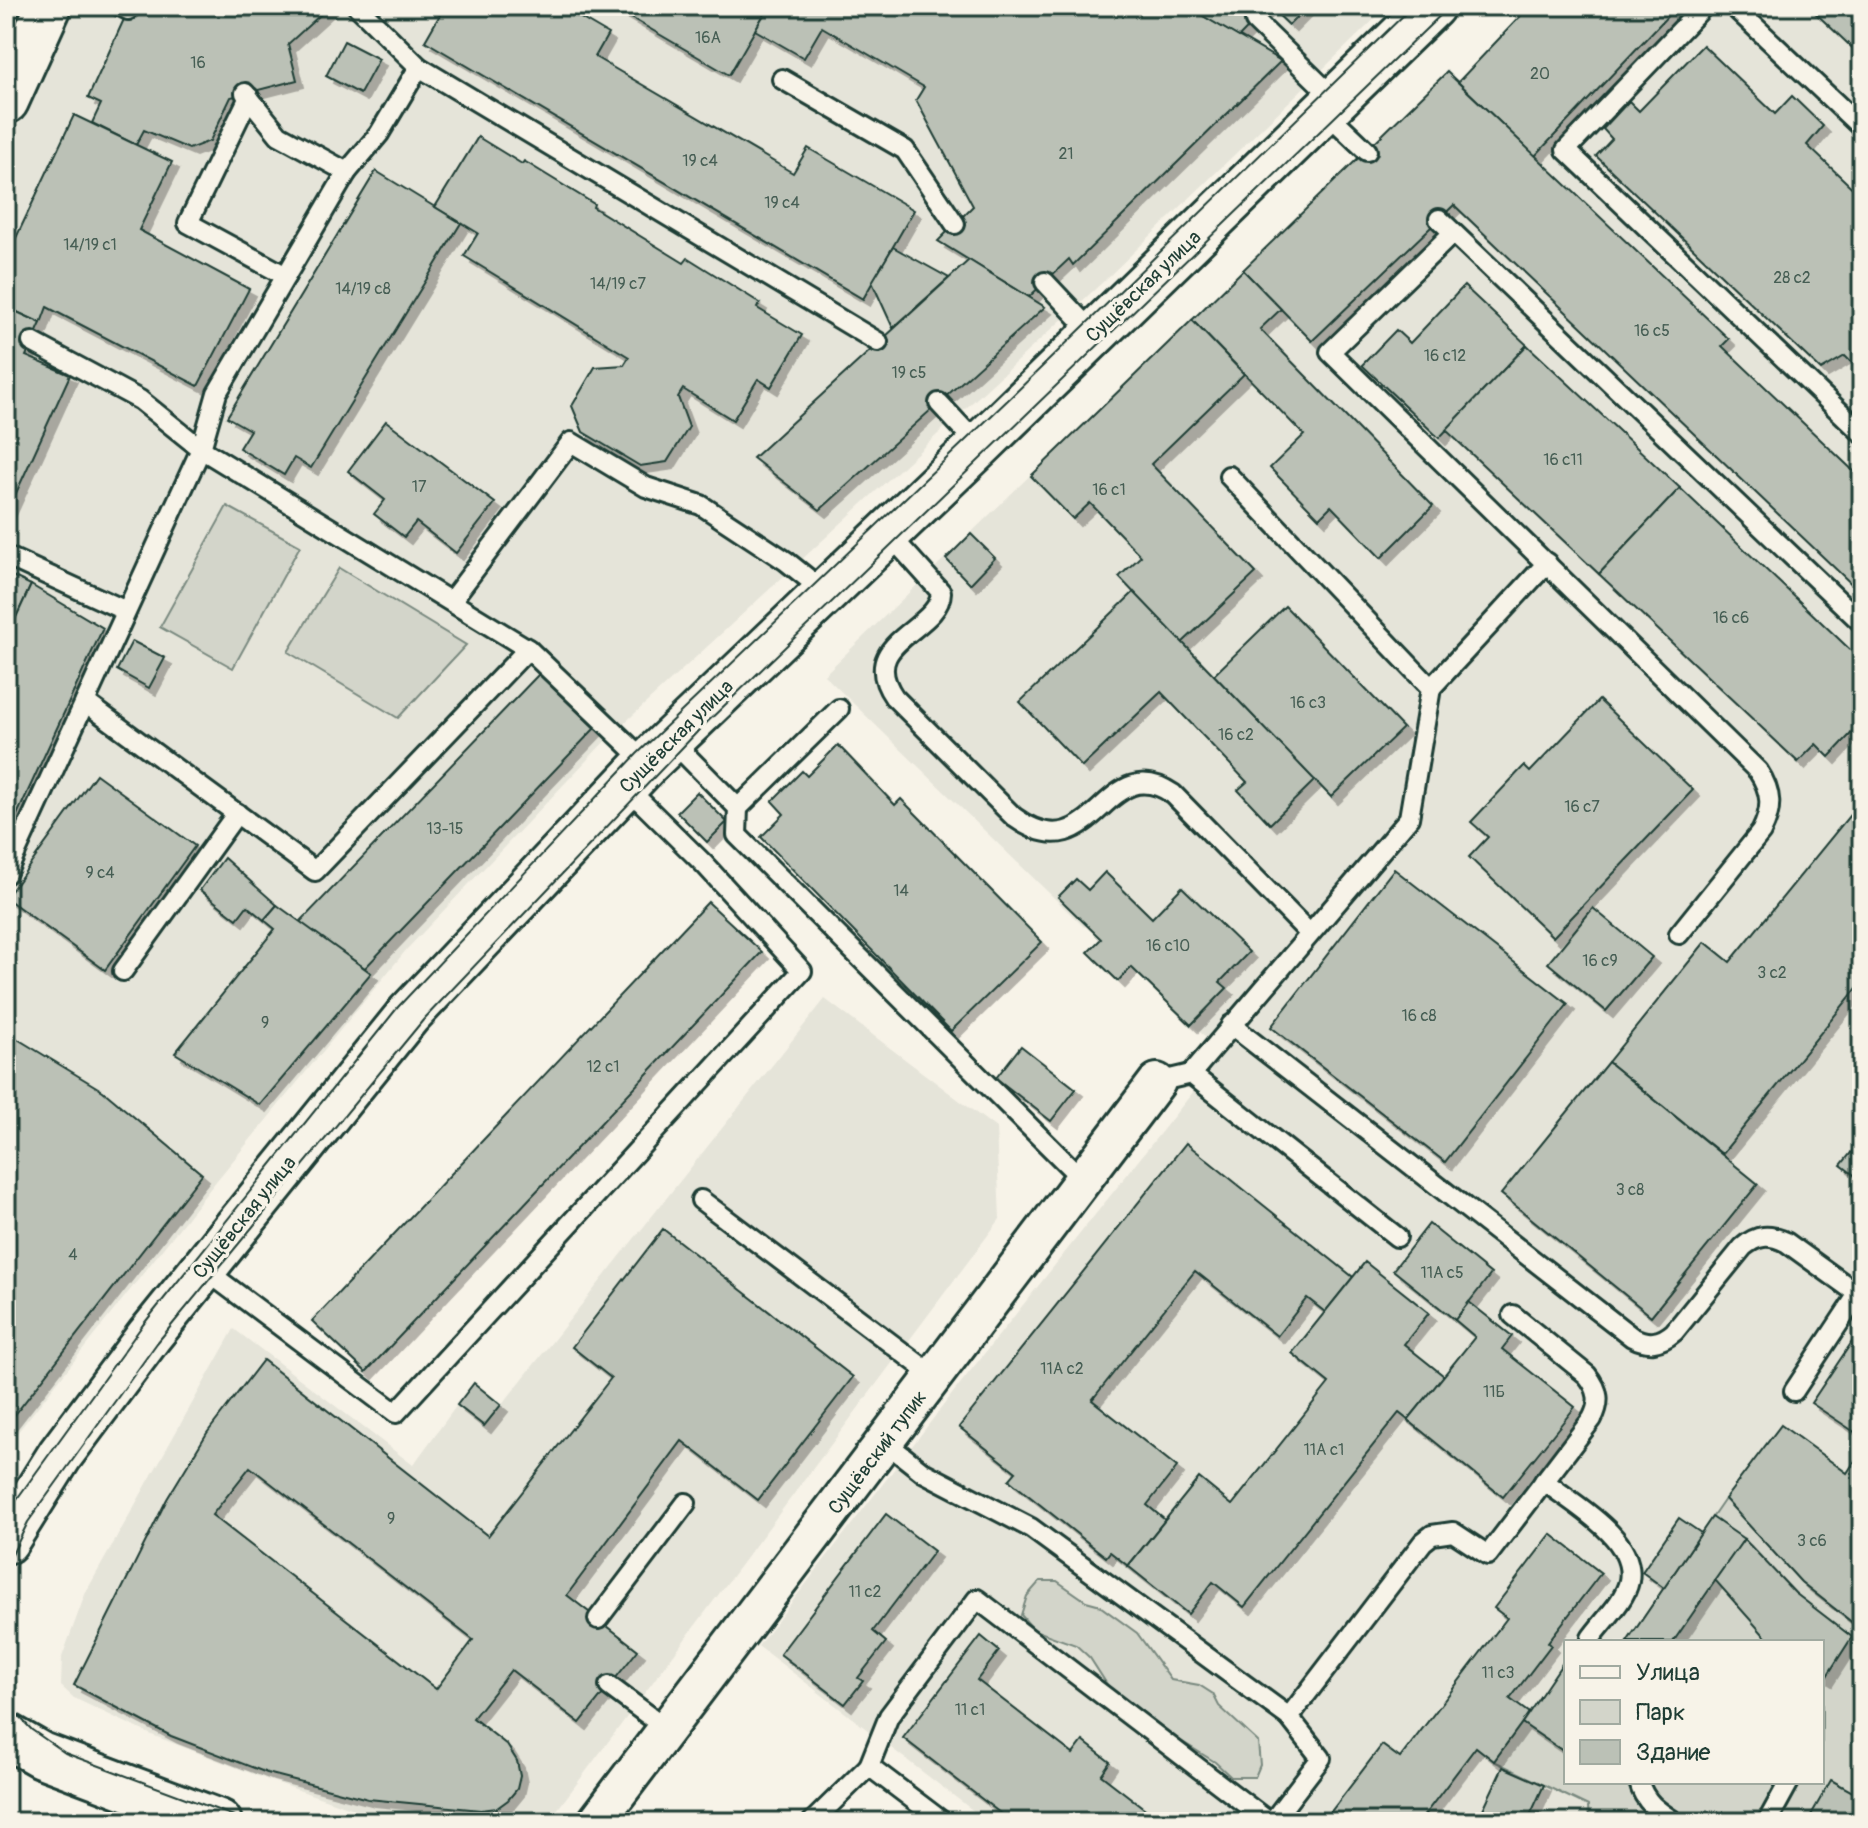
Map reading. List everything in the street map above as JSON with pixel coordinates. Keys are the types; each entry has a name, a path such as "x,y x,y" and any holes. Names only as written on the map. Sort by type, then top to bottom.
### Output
{"street":[{"path":"6,101 49,6"},
{"name":"Сущёвская улица","path":"6,1541 60,1455 202,1268 409,1014 648,763 1432,6"},
{"name":"Сущёвский тупик","path":"596,1822 1083,1180 1174,1078"},
{"path":"6,1735 41,1755 219,1822"}],"lane":[{"path":"357,6 419,67 878,342"},
{"path":"1704,6 1566,150 1862,433"},
{"path":"1733,6 1862,128"},
{"path":"1255,21 1367,151"},
{"path":"6,874 201,449 217,393 347,172 379,134 419,67"},
{"path":"782,79 905,150 955,224"},
{"path":"286,276 188,223 247,95 279,135 347,172"},
{"path":"1439,219 1862,623"},
{"path":"1453,233 1330,352 1758,771 1767,785 1771,801 1769,817 1761,832 1679,934"},
{"path":"1045,282 1094,334"},
{"path":"32,342 140,400 201,449 528,649 648,763 738,808"},
{"path":"939,403 979,446"},
{"path":"451,601 571,442 646,487 701,505 786,561 825,592"},
{"path":"1229,476 1431,688"},
{"path":"887,532 941,592 937,605 894,647 887,658 883,672 886,685 894,697 1014,817 1044,833 1061,833 1077,828 1129,785 1145,782 1160,785 1173,794 1309,933"},
{"path":"6,556 126,611"},
{"path":"1397,1237 1174,1078 1231,1025 1409,818 1431,688 1547,563"},
{"path":"85,702 315,871 528,649"},
{"path":"839,709 738,808 737,835 1083,1180"},
{"path":"202,1268 396,1413 802,971 705,865 648,763"},
{"path":"123,971 237,813"},
{"path":"1231,1025 1642,1342 1654,1343 1674,1332 1752,1239 1775,1237 1786,1242 1860,1293 1794,1391"},
{"path":"701,1200 934,1376"},
{"path":"1289,1717 1423,1542 1442,1531 1453,1532 1488,1555 1592,1419 1598,1408 1595,1384 1513,1315"},
{"path":"812,1822 869,1766 889,1716 977,1599 1270,1822 1321,1758 1289,1717 1031,1528 923,1472 885,1442"},
{"path":"1544,1481 1612,1534 1624,1547 1630,1565 1629,1583 1591,1638"},
{"path":"598,1619 686,1503"},
{"path":"609,1686 667,1729"},
{"path":"869,1766 943,1822"},
{"path":"1640,1784 1644,1797 1654,1808 1675,1822"},
{"path":"1767,1822 1788,1784"}],"shaded area":[{"path":"73,6 1388,6 1105,280 607,739 407,949 217,1180 6,1447 6,152"},
{"path":"1530,6 1862,6 1862,1623 1858,1627 1801,1582 1725,1499 1628,1640 1564,1640 1564,1661 1494,1760 1588,1807 1589,1822 988,1822 758,1646 956,1389 1225,1052 1191,1025 1131,968 1118,981 1088,952 1100,938 1087,925 1084,927 824,675 1447,72 1458,82"},
{"path":"825,999 996,1128 1000,1219 548,1822 392,1822 266,1779 152,1735 74,1698 61,1686 62,1657 86,1592 234,1329 413,1465 457,1405 485,1426"}],"green space":[{"path":"227,506 300,546 233,668 160,627"},
{"path":"339,568 466,645 398,718 288,652"},
{"path":"1725,1499 1801,1582 1857,1627 1862,1623 1862,1822 1589,1822 1588,1806 1494,1761 1522,1723 1564,1752 1564,1784 1824,1784 1824,1640 1628,1640"},
{"path":"1040,1581 1057,1581 1086,1601 1097,1604 1137,1633 1171,1680 1199,1685 1213,1694 1219,1706 1258,1742 1260,1765 1255,1777 1231,1777 1215,1762 1110,1689 1090,1658 1076,1645 1034,1630 1021,1615 1027,1596"}],"building":[{"path":"130,6 330,6 288,44 297,80 231,97 210,141 189,149 144,130 136,145 92,123 101,104 88,98"},
{"path":"445,6 560,6 608,34 595,57 793,173 808,148 914,210 863,299 425,41"},
{"path":"611,6 769,6 729,75"},
{"path":"769,6 1186,6 1281,61 1073,265 1069,259 1029,297 938,241 973,206 916,100 924,87 822,27 804,58 755,30"},
{"path":"1186,6 1269,6 1239,37"},
{"path":"1269,6 1308,6 1289,25"},
{"path":"1530,6 1677,6 1535,156 1458,82"},
{"path":"1808,6 1862,6 1862,57"},
{"path":"344,41 379,59 360,94 326,76"},
{"path":"1703,45 1775,114 1792,96 1823,126 1807,145 1862,197 1862,373 1845,356 1821,370 1596,156 1612,139 1603,129 1629,101 1639,111"},
{"path":"1447,72 1729,339 1722,346 1862,479 1862,594 1454,205 1312,341 1243,270"},
{"path":"74,115 172,162 139,230 249,289 198,386 47,307 41,323 6,307 6,259"},
{"path":"478,137 522,164 524,161 684,263 688,258 760,303 757,308 802,335 771,387 758,379 733,420 683,389 678,397 689,427 667,462 640,466 583,432 572,406 595,367 624,365 629,357 464,256 478,233 435,207"},
{"path":"376,171 461,223 311,468 294,458 284,475 239,448 250,430 227,417"},
{"path":"893,247 949,278 893,328 872,282"},
{"path":"969,260 1045,307 820,510 753,458"},
{"path":"1243,270 1281,309 1260,329 1433,506 1381,558 1331,506 1319,518 1270,468 1304,435 1192,320"},
{"path":"1464,286 1527,345 1439,438 1362,365 1396,330 1410,343"},
{"path":"6,307 41,323 26,356 70,375 6,515"},
{"path":"1192,320 1244,374 1151,464 1256,573 1182,643 1119,577 1141,556 1090,503 1073,519 1031,476"},
{"path":"1527,345 1680,488 1599,574 1446,430"},
{"path":"386,421 495,503 456,553 416,522 404,537 374,514 385,500 348,471"},
{"path":"1680,488 1862,661 1862,722 1829,757 1816,744 1798,762 1599,574"},
{"path":"971,534 995,558 970,584 946,559"},
{"path":"6,573 31,585 6,639"},
{"path":"31,585 103,628 6,839 6,639"},
{"path":"1134,592 1315,780 1270,824 1238,790 1247,782 1161,692 1082,767 1020,702"},
{"path":"1285,606 1403,728 1331,797 1214,675"},
{"path":"132,641 165,658 149,688 117,670"},
{"path":"539,674 595,728 365,968 299,923"},
{"path":"1599,700 1693,790 1553,937 1469,857 1488,837 1471,822 1524,766 1530,772"},
{"path":"838,745 895,805 901,799 1042,942 951,1031 761,837 784,814 772,801 802,771 807,776"},
{"path":"96,774 195,846 105,970 6,898"},
{"path":"697,792 727,822 707,842 677,812"},
{"path":"1862,800 1862,982 1722,1154 1608,1062 1705,942 1730,962"},
{"path":"224,858 277,905 264,920 247,906 237,919 200,890"},
{"path":"1394,869 1568,1004 1445,1162 1271,1027"},
{"path":"1105,872 1152,918 1182,887 1249,952 1220,982 1227,988 1191,1025 1131,967 1118,981 1088,952 1101,939 1058,897 1076,879 1088,890"},
{"path":"708,902 762,952 366,1372 312,1321"},
{"path":"277,905 371,973 260,1105 175,1053 275,929 264,920"},
{"path":"1593,908 1652,957 1606,1011 1548,963"},
{"path":"6,1032 103,1091 202,1174 6,1426"},
{"path":"1021,1046 1076,1089 1051,1121 996,1078"},
{"path":"1608,1062 1758,1184 1651,1316 1501,1194"},
{"path":"1862,1139 1862,1181 1841,1165"},
{"path":"1186,1143 1353,1277 1325,1312 1307,1298 1277,1336 1195,1271 1092,1400 1177,1467 1147,1505 1165,1520 1128,1566 1110,1552 1106,1557 1009,1480 1016,1472 959,1427"},
{"path":"1429,1224 1491,1274 1455,1320 1393,1270"},
{"path":"663,1229 853,1377 758,1500 682,1441 567,1595 638,1650 580,1723 511,1670 473,1718 507,1745 517,1761 520,1776 517,1789 497,1808 481,1810 368,1799 267,1773 171,1736 74,1685 167,1499 207,1433 263,1360 488,1536 611,1378 572,1347","holes":["250,1467 473,1640 436,1689 212,1515"]},
{"path":"1365,1262 1429,1313 1404,1344 1444,1376 1408,1420 1399,1413 1244,1607 1213,1582 1188,1614 1128,1566 1199,1478 1232,1505 1329,1383 1292,1353"},
{"path":"1469,1302 1512,1336 1502,1349 1575,1407 1503,1497 1408,1420 1475,1337 1455,1320"},
{"path":"1862,1327 1862,1437 1811,1403"},
{"path":"474,1383 501,1405 484,1426 457,1405"},
{"path":"1781,1425 1847,1473 1862,1450 1862,1623 1858,1627 1801,1582 1725,1499"},
{"path":"886,1514 934,1551 873,1631 886,1642 858,1678 863,1681 845,1704 780,1654"},
{"path":"1712,1517 1744,1539 1674,1640 1628,1640"},
{"path":"1679,1518 1701,1533 1664,1588 1642,1572"},
{"path":"1551,1534 1601,1573 1548,1642 1551,1645 1510,1699 1529,1713 1494,1761 1476,1747 1419,1822 1323,1822 1382,1745 1400,1758 1507,1618 1494,1608"},
{"path":"1744,1539 1795,1593 1852,1637 1825,1679 1824,1640 1768,1640 1715,1580"},
{"path":"981,1636 999,1651 977,1680 1073,1754 1083,1741 1110,1762 1101,1775 1162,1822 1008,1822 903,1738"},
{"path":"1564,1661 1564,1752 1522,1723"},
{"path":"1503,1767 1544,1785 1527,1822 1477,1822"},
{"path":"1831,1780 1862,1797 1862,1822 1807,1822"}],"tram line":[{"path":"6,1514 142,1326 398,1007 637,754 1011,397 1413,6"},
{"path":"6,1567 28,1522 157,1343 424,1019 699,730 1450,6"},
{"path":"6,1697 13,1710 32,1730 65,1753 250,1822"}]}
